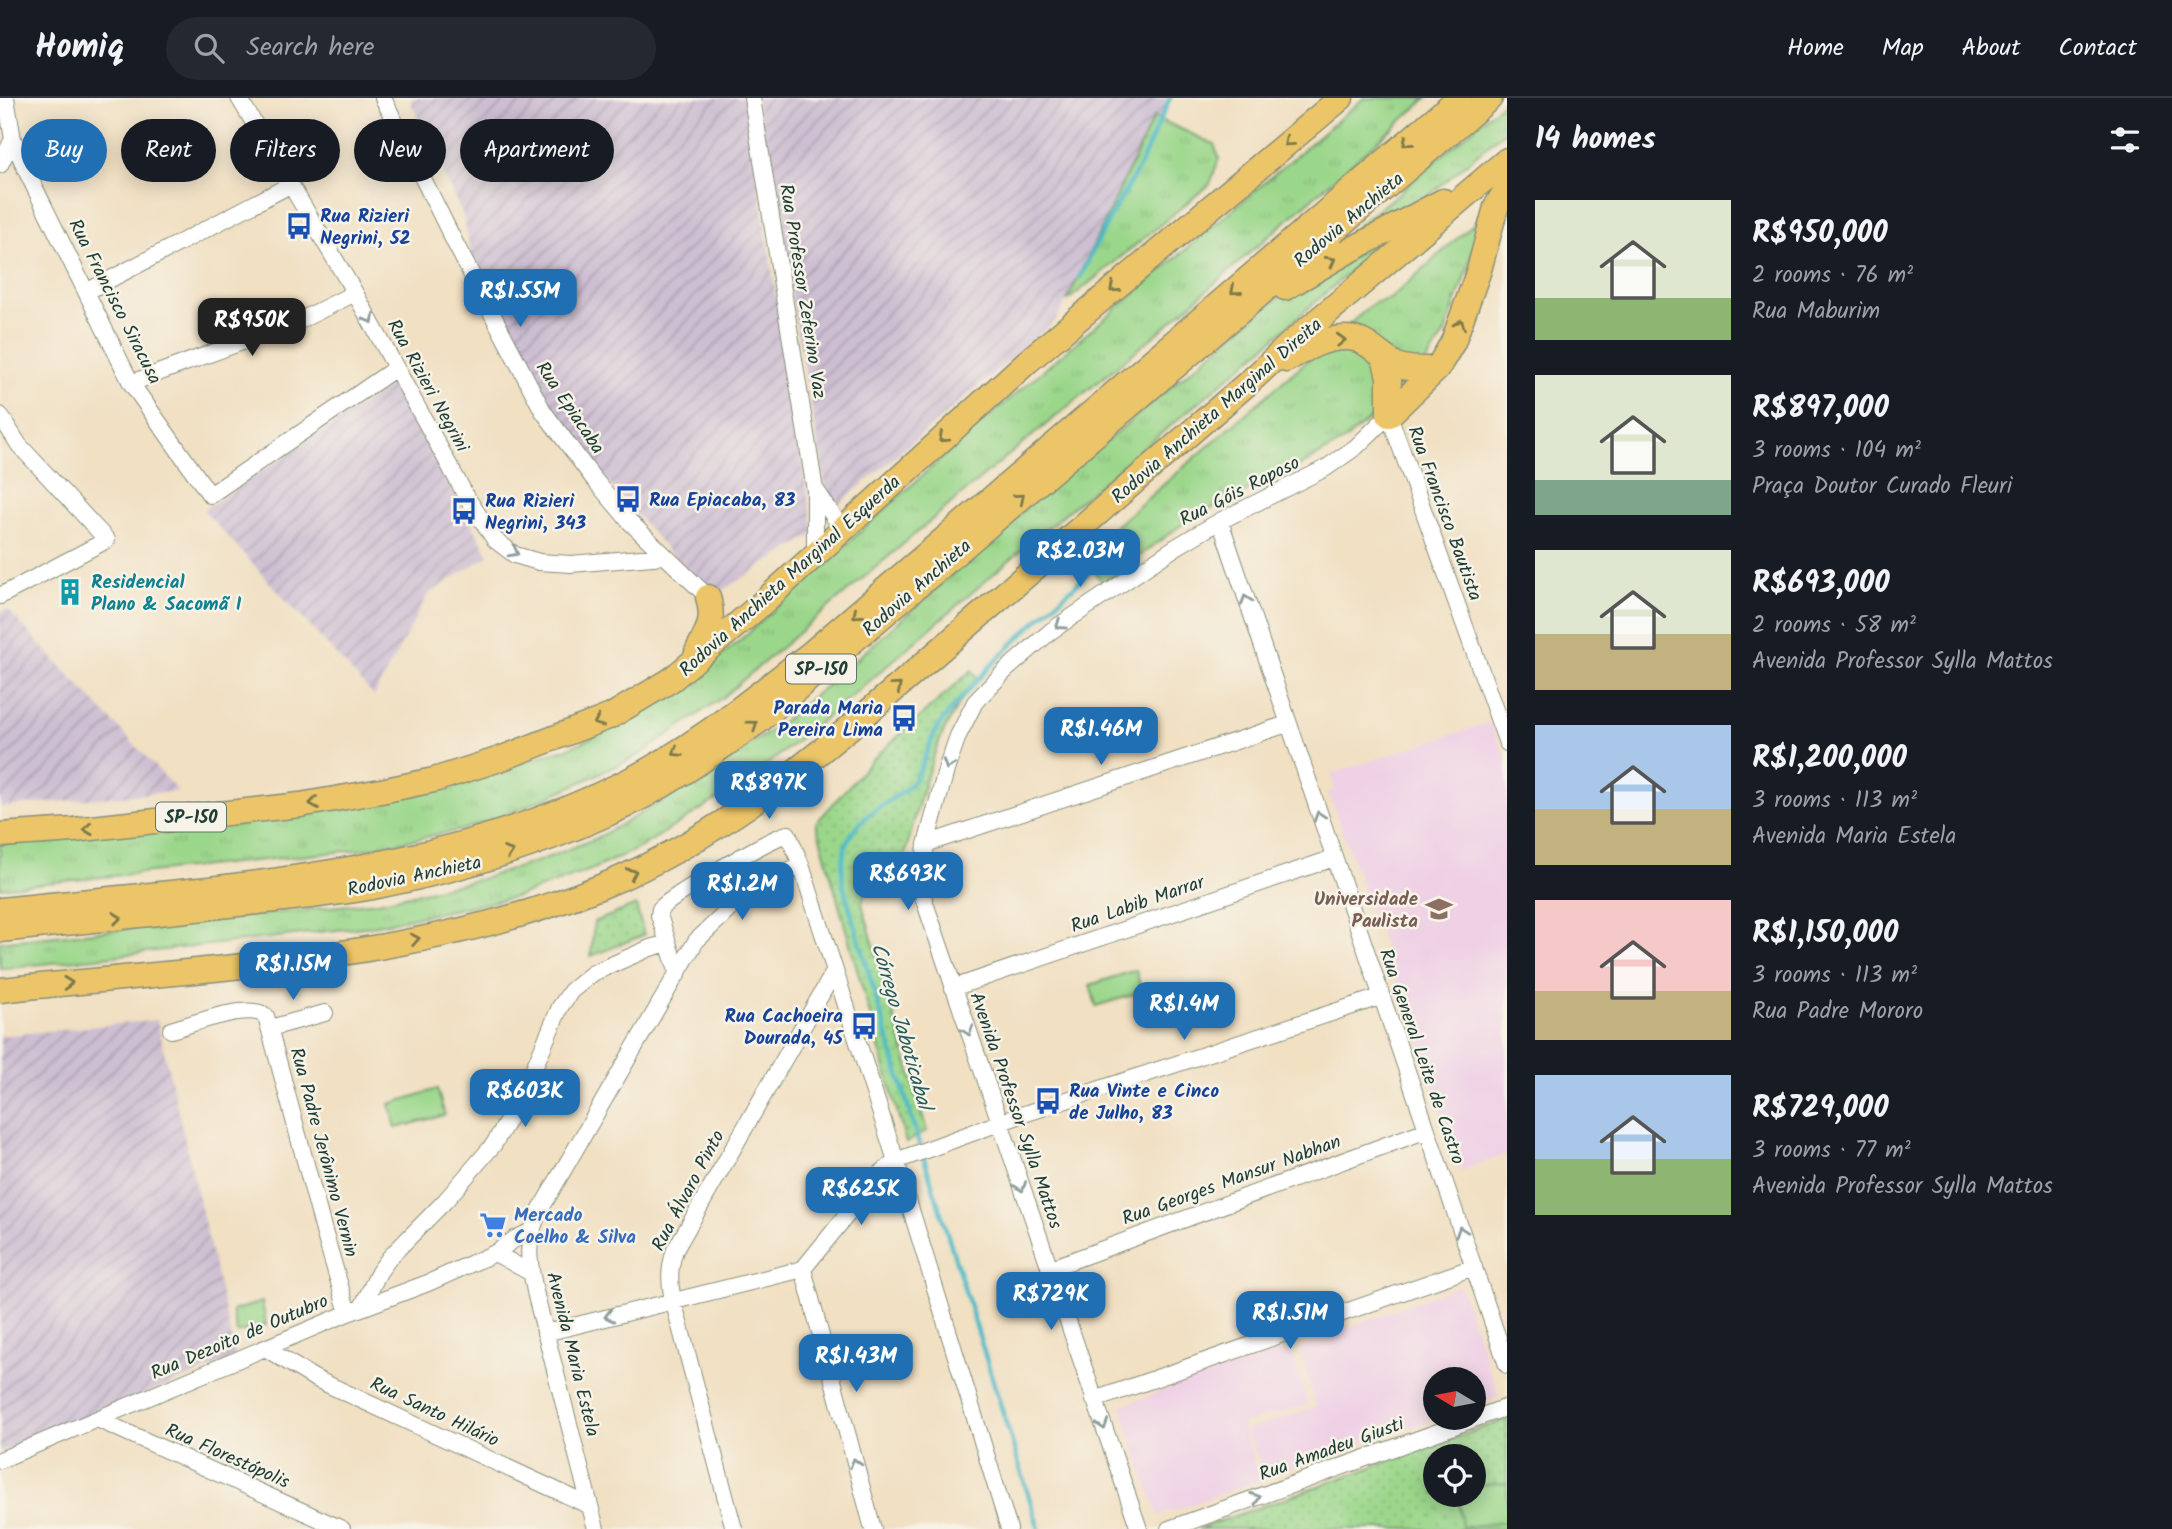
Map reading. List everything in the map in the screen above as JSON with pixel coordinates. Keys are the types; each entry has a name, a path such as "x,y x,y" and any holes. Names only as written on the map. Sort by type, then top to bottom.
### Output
{"highway":[{"name":"Rodovia Anchieta Marginal Esquerda","path":"0,835 74,830 300,805 381,792 434,780 500,759 611,716 671,680 759,606 1028,361 1341,98"},
{"name":"Rodovia Anchieta","path":"0,910 185,892 406,860 475,842 555,815 628,781 731,716 808,655 1459,98"},
{"name":"Rodovia Anchieta","path":"0,930 371,887 475,863 608,814 716,751 759,721 1490,98"},
{"name":"Rodovia Anchieta Marginal Direita","path":"0,990 298,958 416,938 542,908 601,887 652,864 759,800 850,728 1289,345 1495,184 1507,159"},
{"path":"1210,335 1312,271 1495,184 1496,207 1479,270 1454,342 1437,369 1389,415"},
{"path":"1257,375 1331,340 1348,338 1360,340 1398,365 1437,369"},
{"path":"1384,357 1389,377 1389,415"},
{"path":"708,597 732,605 759,606"},
{"path":"693,660 713,614 708,597"}],"street":[{"name":"Rua Francisco Siracusa","path":"6,98 13,139 131,383 210,495 396,368"},
{"name":"Rua Rizieri Negrini","path":"239,98 355,293 466,496 495,540 515,555 539,562 570,564 664,556"},
{"name":"Rua Epiacaba","path":"383,98 538,402 593,478 630,522 708,597"},
{"path":"392,115 396,98"},
{"name":"Rua Professor Zeferino Vaz","path":"752,98 816,490 815,553"},
{"path":"0,165 13,139"},
{"path":"86,292 290,185"},
{"path":"131,383 301,320 355,293"},
{"path":"0,415 19,445 107,540 0,596"},
{"name":"Rua Góis Raposo","path":"975,702 1006,670 1051,631 1176,547 1220,521 1326,468 1356,447 1389,415"},
{"name":"Rua Francisco Bautista","path":"1389,415 1507,743"},
{"name":"Rua Professor Zeferino Vaz","path":"816,490 842,529"},
{"name":"Rua General Leite de Castro","path":"1220,521 1507,1365"},
{"name":"Avenida Professor Sylla Mattos","path":"975,702 958,736 936,799 926,844 922,884 924,900 1139,1529"},
{"path":"926,844 1287,724"},
{"path":"678,974 659,915 660,909 730,864 781,835 788,835 801,865 834,972 904,1157 1009,1529"},
{"name":"Rua Labib Marrar","path":"953,988 1334,858"},
{"name":"Avenida Maria Estela","path":"596,1529 531,1273 530,1232 545,1201 696,940 737,902 801,865"},
{"path":"355,1310 390,1257 445,1201 494,1144 522,1096 560,1007 571,991 593,972 668,943"},
{"name":"Rua Álvaro Pinto","path":"734,1529 673,1300 669,1279 670,1264 675,1250 834,972"},
{"path":"545,1333 803,1269 881,1173 904,1157 999,1122 1380,997"},
{"name":"Rua Padre Jerônimo Vernin","path":"171,1030 250,1011 258,1011 267,1016 325,1235 355,1310"},
{"path":"270,1028 325,1013"},
{"name":"Rua Georges Mansur Nabhan","path":"1049,1269 1427,1129"},
{"name":"Rua Dezoito de Outubro","path":"0,1460 355,1310 428,1283 495,1253 530,1232"},
{"path":"495,1253 531,1273"},
{"path":"1094,1400 1474,1266"},
{"path":"803,1269 873,1529"},
{"name":"Rua Santo Hilário","path":"265,1348 314,1378 590,1506"},
{"name":"Rua Amadeu Giusti","path":"1169,1529 1507,1407"},
{"name":"Rua Florestópolis","path":"97,1419 342,1529"}],"shaded area":[{"path":"412,98 745,98 814,534 719,592 698,585 551,417 474,266 463,215 446,178 446,119 418,119 411,103"},
{"path":"756,98 1169,98 1169,106 1056,320 830,512"},
{"path":"394,383 489,555 428,594 374,696 203,510"},
{"path":"7,609 178,791 0,807 0,613"},
{"name":"Universidade Paulista","path":"1490,722 1507,761 1507,1154 1461,1171 1413,1026 1328,792 1335,790 1331,774"},
{"path":"157,1020 236,1358 0,1452 0,1036"},
{"path":"1460,1285 1499,1397 1486,1401 1486,1367 1423,1367 1423,1423 1265,1477 1246,1430 1316,1407 1299,1346"},
{"path":"1291,1349 1309,1404 1241,1424 1261,1480 1158,1516 1121,1406 1206,1375"}],"green space":[{"path":"1364,98 1427,98 1160,331 988,472 723,697 638,756 503,816 461,830 366,849 0,888 0,844 419,793 569,748 631,720 685,686 738,642 965,437"},
{"path":"1507,99 1507,129 1421,202 1307,266 1400,192"},
{"path":"1154,117 1214,144 1219,158 1210,184 1067,301"},
{"path":"1482,216 1445,333 1413,382 1345,440 1298,467 1189,519 1103,583 1082,555 1374,303 1390,299"},
{"path":"1394,233 1248,361 1034,539 845,702 748,780 639,848 593,869 516,897 372,926 0,969 0,942 378,902 481,879 539,861 597,838 677,793 776,727 833,680 1030,505 1268,306 1281,296"},
{"path":"972,670 978,679 950,720 939,742 923,788 904,859 903,873 876,881 868,889 862,904 927,1131 906,1143 816,823 871,761"},
{"path":"636,905 644,935 591,956 594,922"},
{"path":"1136,970 1142,992 1096,1006 1090,985"},
{"path":"437,1089 445,1115 396,1128 390,1104"},
{"path":"262,1302 266,1325 237,1333 232,1311"},
{"path":"1507,1419 1507,1529 1198,1529 1423,1449 1423,1507 1486,1507 1486,1444 1437,1444 1476,1430 1486,1430 1486,1426"},
{"path":"1507,1483 1507,1522 1462,1527 1460,1507 1486,1507 1486,1485"}],"waterway":[{"name":"Córrego Jaboticabal","path":"1080,277 1139,167 1170,98"},
{"name":"Córrego Jaboticabal","path":"920,1147 843,885 844,850 859,823 902,792 915,779 933,736 943,720 977,680 1090,572"},
{"name":"Córrego Jaboticabal","path":"923,1155 1039,1529"}],"place":[{"name":"Rua Rizieri Negrini, 52","path":"299,226"},
{"name":"Rua Epiacaba, 83","path":"628,499"},
{"name":"Rua Rizieri Negrini, 343","path":"464,511"},
{"name":"Residencial Plano & Sacomã I","path":"70,592"},
{"name":"Parada Maria Pereira Lima","path":"904,718"},
{"name":"Universidade Paulista","path":"1439,909"},
{"name":"Rua Cachoeira Dourada, 45","path":"864,1026"},
{"name":"Rua Vinte e Cinco de Julho, 83","path":"1048,1101"},
{"name":"Mercado Coelho & Silva","path":"493,1225"}]}
